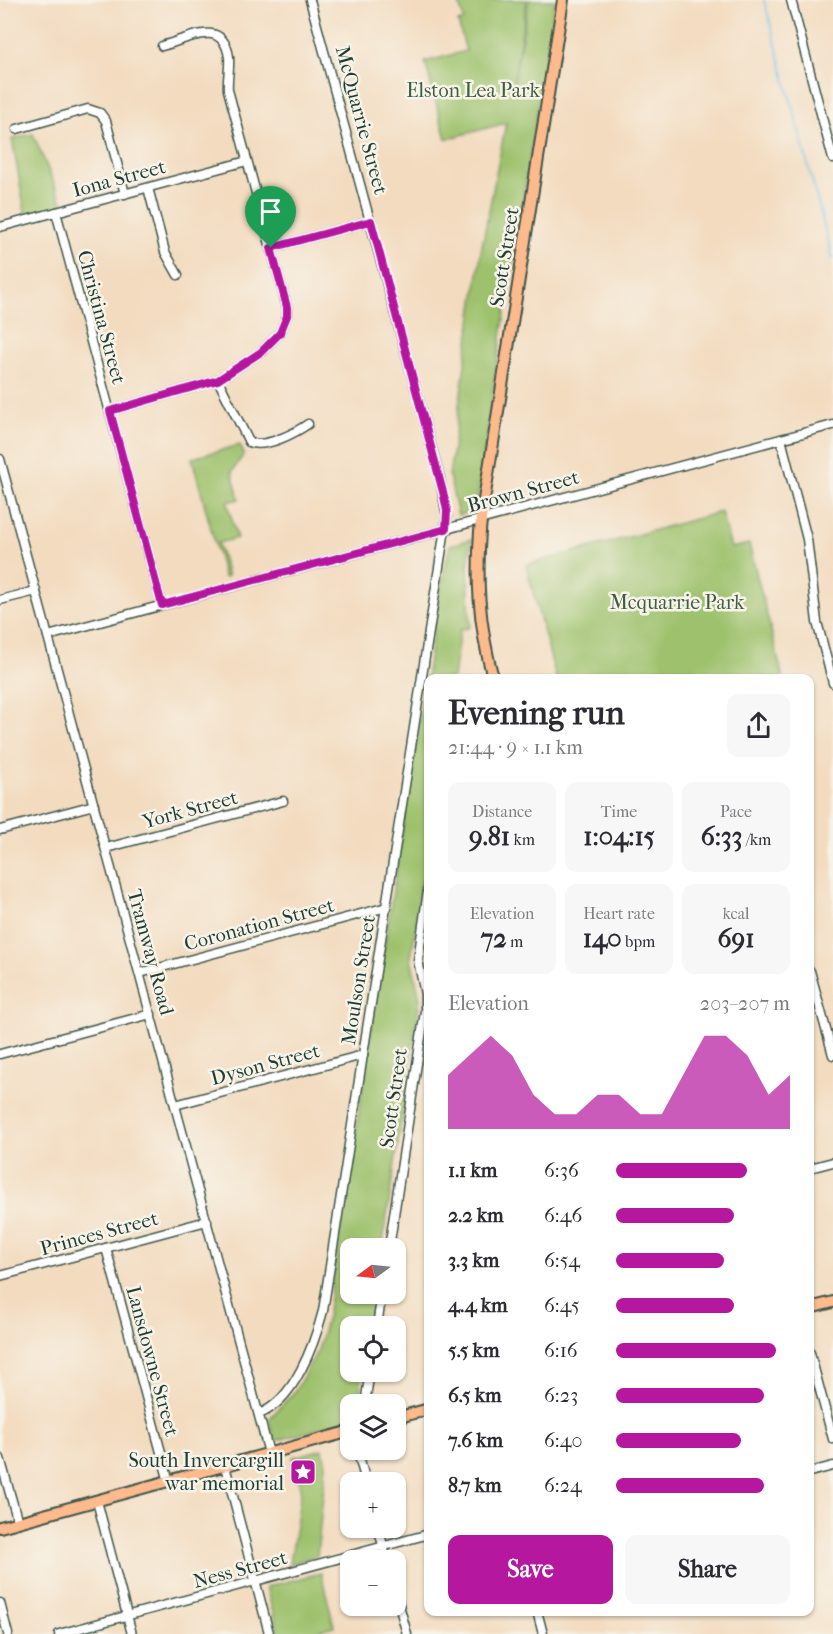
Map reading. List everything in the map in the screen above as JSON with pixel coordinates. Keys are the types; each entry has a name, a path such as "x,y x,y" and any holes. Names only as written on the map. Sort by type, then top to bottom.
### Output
{"main road":[{"name":"Scott Street","path":"481,519 562,0"},
{"path":"481,519 478,561 479,599 482,633 492,674"},
{"path":"814,1307 833,1302"},
{"path":"406,1415 424,1410"},
{"path":"0,1527 340,1434"}],"street":[{"name":"McQuarrie Street","path":"310,0 443,492 447,510 446,529"},
{"path":"790,0 833,159"},
{"path":"110,411 218,380 261,352 280,333 285,324 287,307 228,90 229,57 222,38 210,32 162,46"},
{"path":"17,129 88,109 100,113 106,121 125,194"},
{"name":"Iona Street","path":"0,227 247,161"},
{"path":"148,188 165,252 178,275"},
{"name":"Christina Street","path":"56,212 162,605"},
{"path":"271,248 371,221"},
{"path":"218,380 249,442 260,444 294,434 308,424"},
{"name":"Brown Street","path":"48,636 833,425"},
{"path":"781,439 807,539 817,622 833,683"},
{"name":"Tramway Road","path":"0,459 269,1453"},
{"name":"Moulson Street","path":"259,1414 268,1411 280,1400 300,1371 315,1341 323,1311 446,529"},
{"path":"0,600 36,591"},
{"name":"York Street","path":"106,848 283,801"},
{"path":"0,830 94,805"},
{"name":"Coronation Street","path":"140,973 387,907"},
{"name":"Scott Street","path":"424,918 418,960 424,989"},
{"path":"814,986 833,1055"},
{"path":"0,1054 151,1014"},
{"name":"Scott Street","path":"391,1238 424,1018"},
{"name":"Dyson Street","path":"175,1105 363,1055"},
{"path":"814,1167 833,1162"},
{"name":"Princes Street","path":"0,1276 207,1221"},
{"name":"Lansdowne Street","path":"106,1248 169,1482"},
{"path":"814,1368 833,1439"},
{"path":"0,1458 18,1522"},
{"path":"225,1466 269,1633"},
{"path":"814,1471 833,1466"},
{"path":"97,1501 132,1634"},
{"name":"Ness Street","path":"59,1634 424,1535"},
{"path":"381,1538 384,1550"},
{"path":"0,1603 8,1634"},
{"path":"402,1616 407,1634"},
{"path":"538,1616 543,1634"}],"green space":[{"name":"Elston Lea Park","path":"458,0 527,0 513,85 529,0 555,0 496,369 476,511 458,515 449,476 482,246 506,123 446,139 425,62 466,51 458,22 464,20"},
{"path":"33,134 64,207 26,217 12,139"},
{"path":"240,445 244,454 232,472 239,499 227,502 237,538 218,543 228,576 224,577 192,458"},
{"name":"Mcquarrie Park","path":"721,512 731,548 749,544 782,674 555,674 526,565"},
{"path":"472,539 468,566 470,627 460,630 454,674 427,674 438,601 450,545"},
{"path":"424,691 424,876 411,958 420,999 384,1238 340,1238 340,1304 373,1304 372,1316 340,1316 340,1382 361,1382 360,1394 340,1394 340,1423 275,1441 269,1419 295,1391 318,1350 327,1317"},
{"path":"424,1278 424,1299 421,1287"},
{"path":"323,1449 326,1465 317,1556 290,1564 301,1492 293,1457"},
{"path":"321,1573 334,1626 307,1634 279,1634 266,1587"}],"waterway":[{"path":"764,0 833,259"}],"place":[{"name":"South Invercargill war memorial","path":"303,1472"}],"route":[{"path":"371,221 443,492 447,510 446,529 162,605 110,411 217,380 261,352 280,333 285,324 287,307 271,248 371,221"}]}
